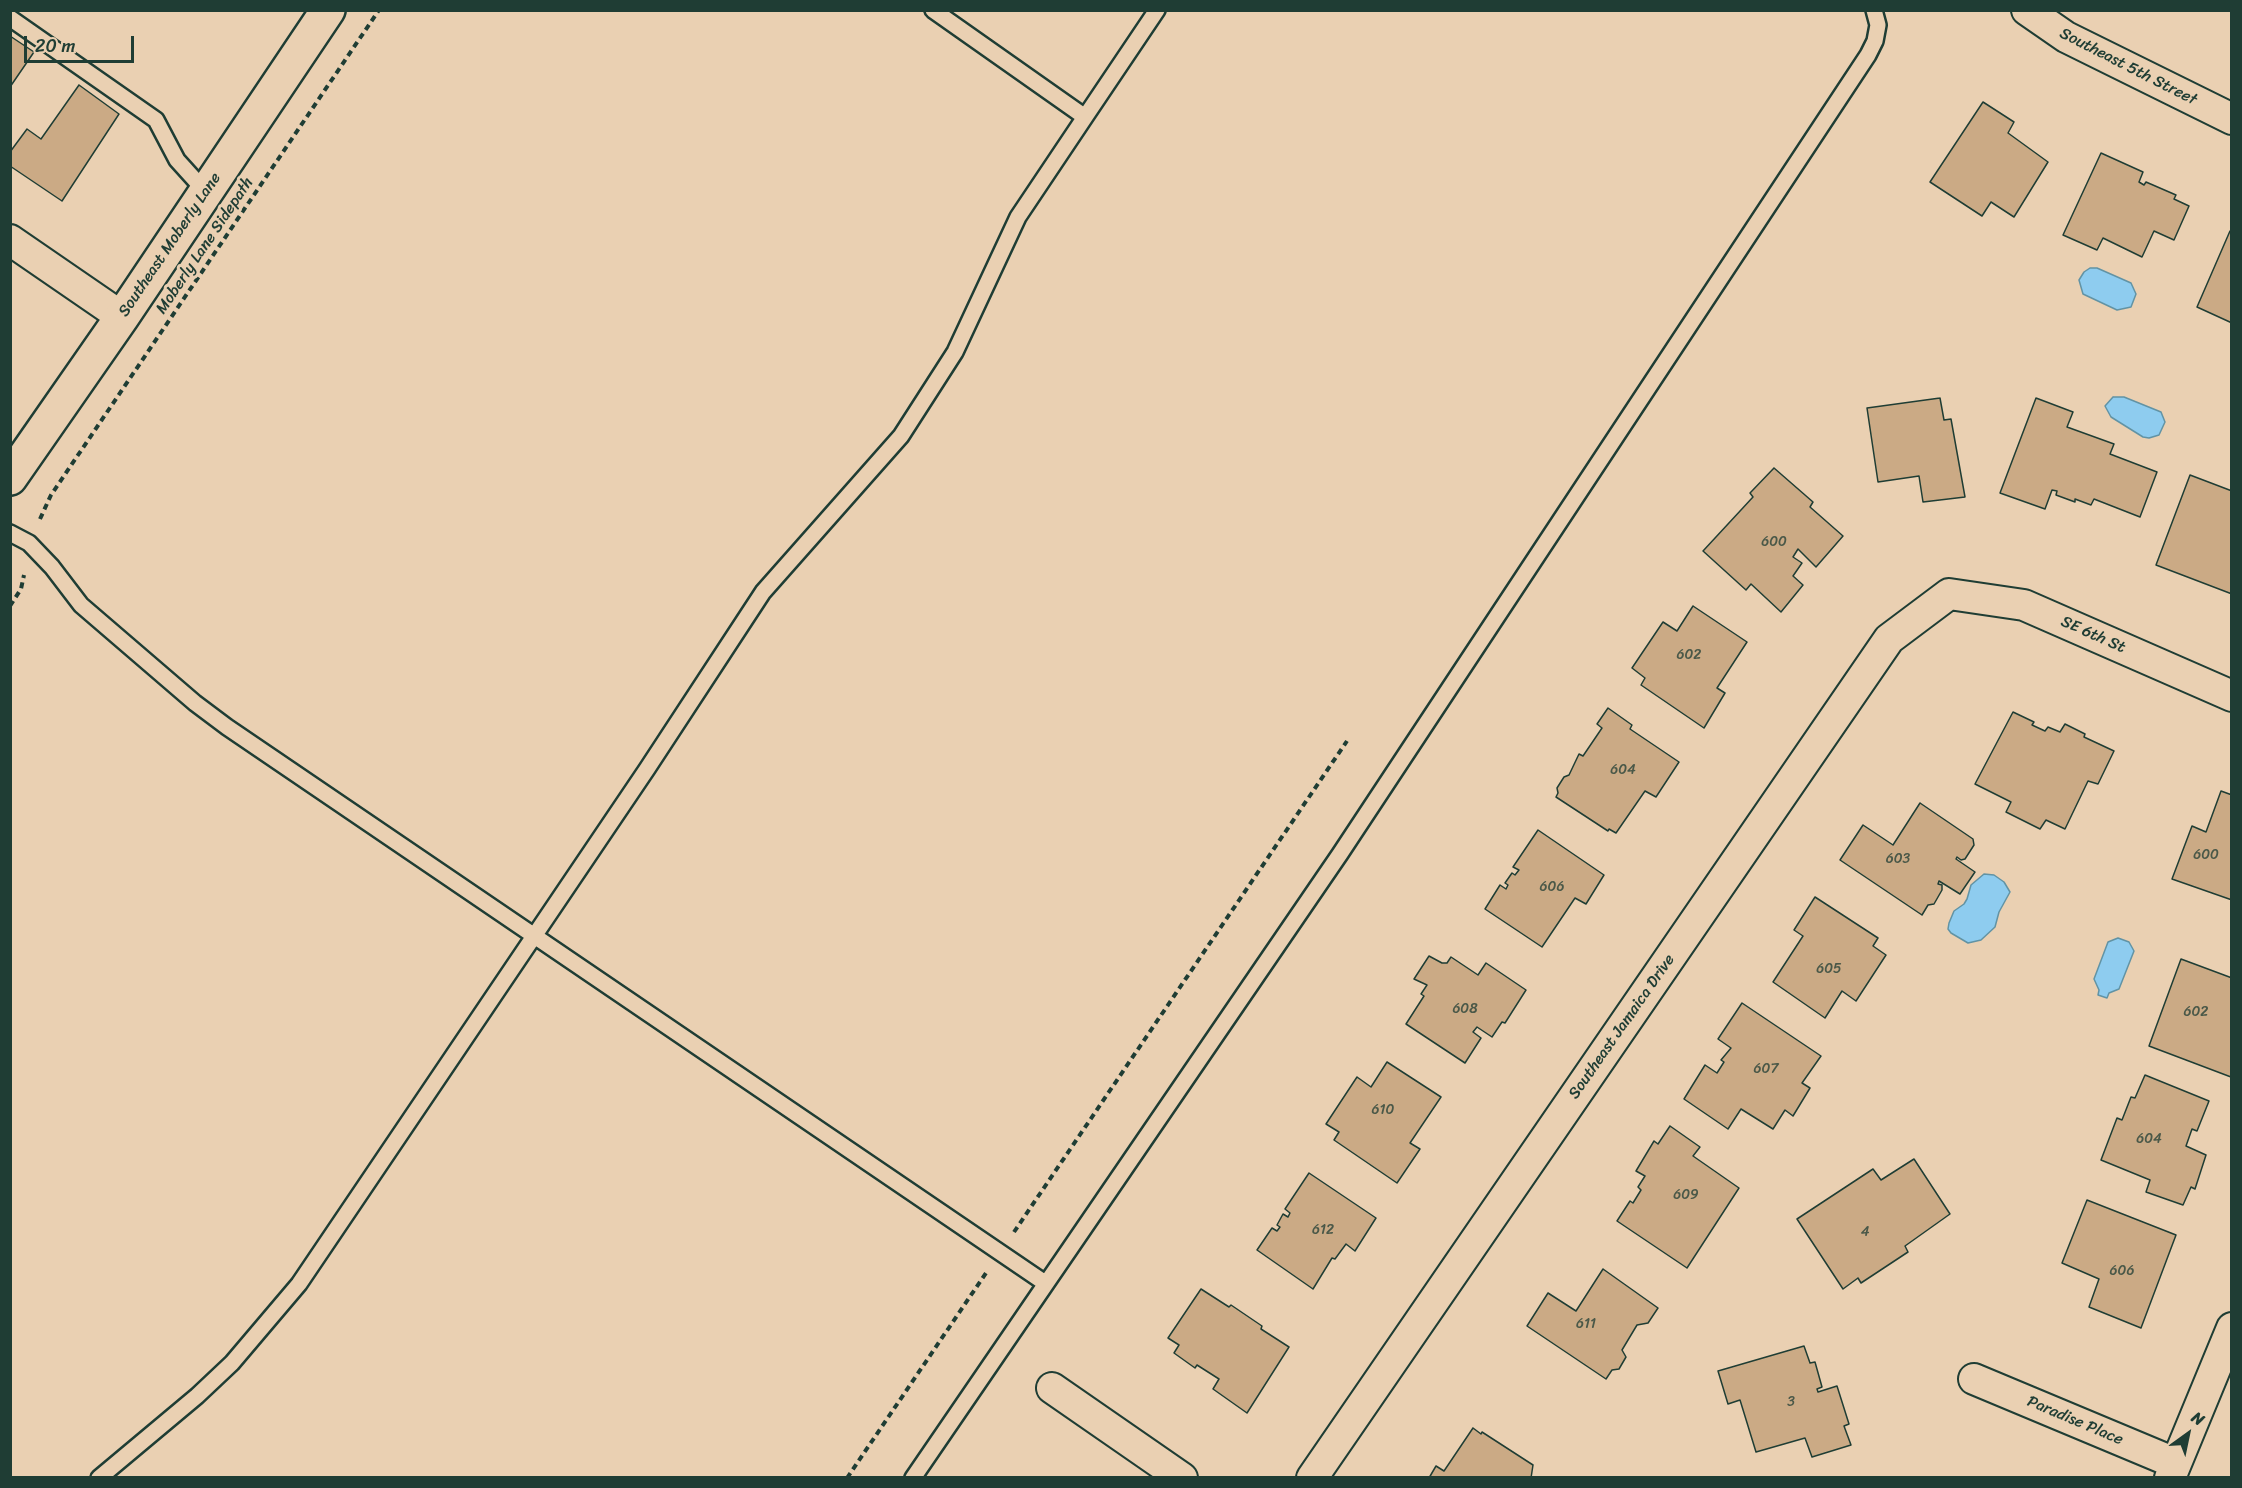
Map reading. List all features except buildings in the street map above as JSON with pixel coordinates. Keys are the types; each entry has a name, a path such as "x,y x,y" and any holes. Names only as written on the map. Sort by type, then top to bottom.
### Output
{"street":[{"name":"Southeast Moberly Lane","path":"10,478 122,317 328,10"},
{"name":"Southeast 5th Street","path":"2027,10 2066,37 2232,119"},
{"path":"10,240 122,317"},
{"name":"SE 6th St","path":"1949,594 2024,605 2232,696"},
{"name":"Southeast Jamaica Drive","path":"1312,1478 1889,639 1949,594"},
{"path":"2173,1470 2232,1328"},
{"name":"Paradise Place","path":"1974,1379 2173,1470"},
{"path":"1052,1388 1182,1478"}],"lane":[{"path":"933,10 1085,117"},
{"path":"99,1478 232,1363 299,1284 647,769 763,592 901,436 956,352 1018,217 1157,10"},
{"path":"913,1478 1326,874 1868,55 1875,41 1878,25 1874,10"},
{"path":"10,18 156,120 177,160 205,191"},
{"path":"10,533 29,543 52,567 81,604 195,703 227,727 1045,1283"}],"path":[{"name":"Moberly Lane Sidepath","path":"51,495 379,10"},
{"path":"10,606 21,590"},
{"path":"847,1478 1347,741"}],"water":[{"path":"2090,268 2097,268 2131,283 2136,294 2131,307 2117,310 2083,294 2079,280"},
{"path":"2113,397 2124,397 2161,412 2165,422 2159,435 2143,437 2111,417 2105,406"},
{"path":"1984,874 1994,875 2004,882 2010,892 1999,912 1995,927 1981,940 1968,943 1951,933 1948,929 1949,923 1954,911 1967,899 1971,885"},
{"path":"2118,938 2129,942 2134,951 2119,989 2109,993 2107,998 2098,995 2099,990 2094,979 2108,942"}]}
